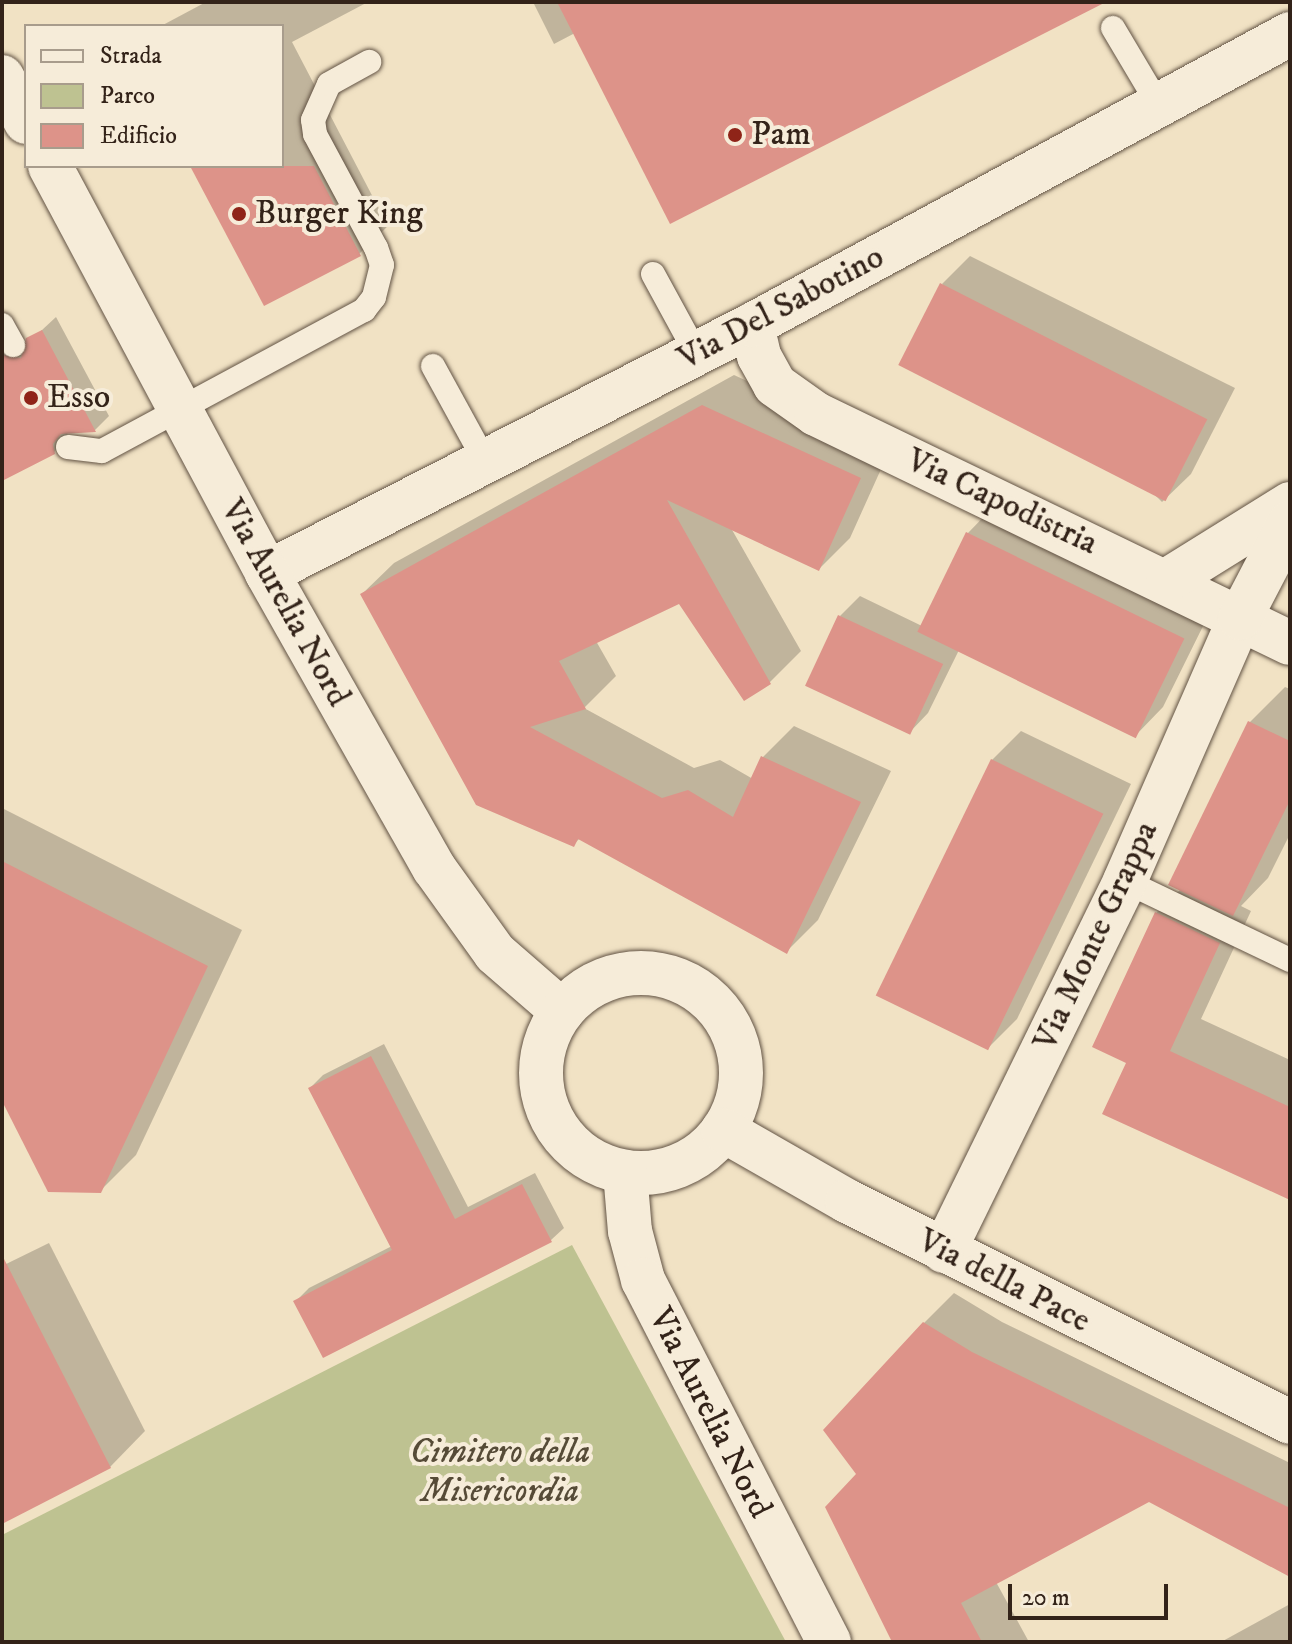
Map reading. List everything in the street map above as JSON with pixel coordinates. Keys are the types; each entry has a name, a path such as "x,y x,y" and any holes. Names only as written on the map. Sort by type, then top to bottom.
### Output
{"street":[{"name":"Via Del Sabotino","path":"267,573 752,325 1290,34"},
{"path":"3,81 24,118"},
{"name":"Via Aurelia Nord","path":"51,168 267,573 434,868 495,953 562,1011"},
{"name":"Via Capodistria","path":"752,325 759,356 775,385 806,407 1168,580 1290,643"},
{"path":"1168,580 1290,504"},
{"name":"Via Monte Grappa","path":"944,1251 1125,881 1240,618 1290,522"},
{"path":"643,973 674,979 701,993 723,1015 736,1042 742,1073 737,1103 723,1130 680,1166 653,1173 625,1172 597,1163 572,1146 553,1123 542,1096 544,1051 562,1011 585,990 612,977 643,973"},
{"name":"Via della Pace","path":"723,1130 944,1251 1290,1422"},
{"name":"Via Aurelia Nord","path":"625,1172 630,1231 643,1280 829,1642"}],"lane":[{"path":"1113,28 1160,107"},
{"path":"68,447 102,451 364,310 374,297 382,265 315,134 313,120 329,84 369,62"},
{"path":"653,274 696,353"},
{"path":"433,366 485,461"},
{"path":"1125,881 1290,960"}],"green space":[{"name":"Cimitero della Misericordia","path":"572,1245 786,1642 2,1642 2,1535"}],"building":[{"name":"Pam","path":"557,2 1106,2 670,224"},
{"path":"314,166 361,256 264,306 191,168"},
{"path":"940,283 1207,419 1166,501 898,365"},
{"path":"42,330 96,432 61,434 53,444 55,454 2,481 2,355 21,358 26,338"},
{"path":"702,405 861,478 819,571 667,500 771,684 744,701 679,604 559,661 586,709 530,727 662,798 688,790 733,817 761,756 861,802 787,954 578,839 574,847 476,805 360,594"},
{"path":"966,532 1184,639 1136,738 917,632"},
{"path":"838,615 943,664 910,735 805,686"},
{"path":"1248,721 1290,741 1290,800 1233,916 1168,885"},
{"path":"991,759 1103,814 988,1050 876,995"},
{"path":"2,861 208,966 101,1193 48,1192 2,1101"},
{"path":"1155,912 1220,943 1170,1051 1290,1107 1290,1200 1102,1114 1126,1063 1092,1047"},
{"path":"371,1056 455,1219 522,1184 552,1242 323,1358 293,1301 392,1250 308,1088"},
{"path":"2,1255 111,1468 2,1524"},
{"path":"923,1322 972,1352 1290,1508 1290,1577 1149,1502 961,1603 982,1642 892,1642 825,1507 856,1474 823,1430"}],"place":[{"name":"Pam","path":"735,135"},
{"name":"Burger King","path":"239,214"},
{"name":"Esso","path":"31,398"}]}
